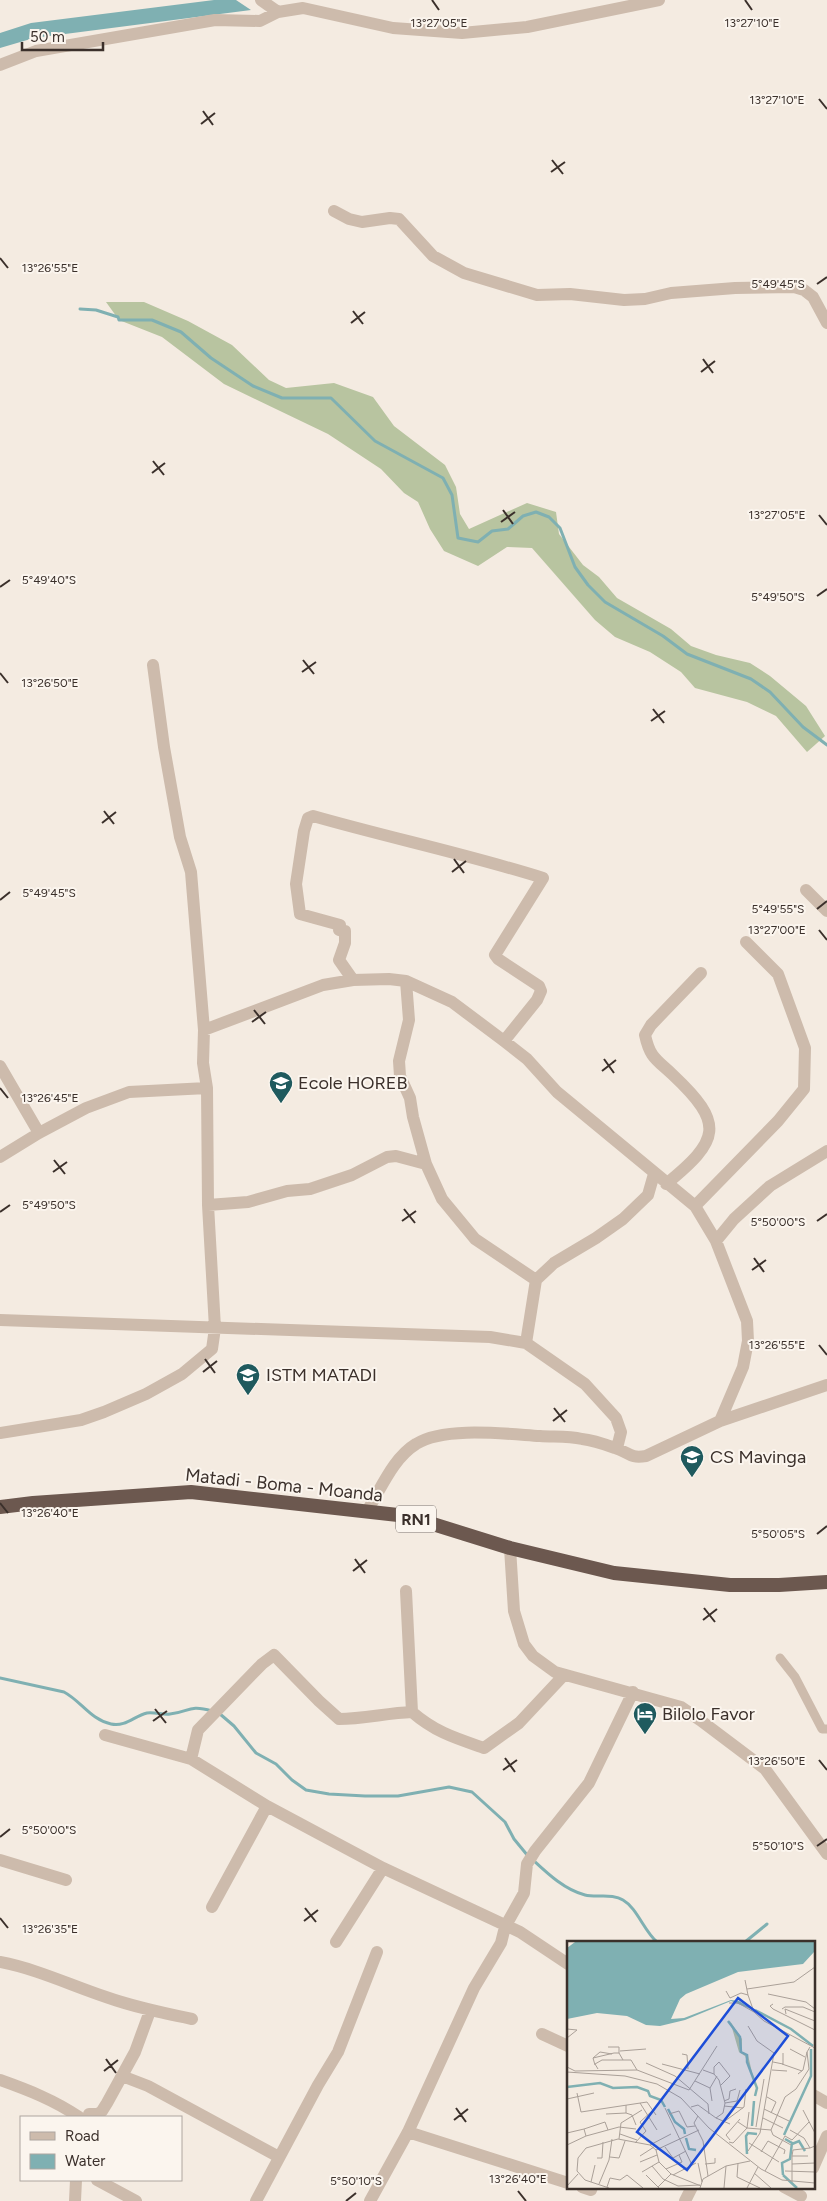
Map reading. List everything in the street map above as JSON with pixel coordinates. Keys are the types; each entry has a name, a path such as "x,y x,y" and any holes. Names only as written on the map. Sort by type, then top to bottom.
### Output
{"highway":[{"name":"Matadi - Boma - Moanda","path":"0,1507 191,1492 284,1500 407,1516 510,1548 614,1574 730,1585 827,1582"}],"street":[{"path":"261,0 278,12"},
{"path":"0,65 36,51 215,20 260,21 278,12 303,8 393,28 462,32 527,27 659,0"},
{"path":"334,211 349,219 362,222 390,218 399,219 433,256 464,273 537,295 570,294 624,300 644,299 671,293 735,288 794,287 804,290 813,296 827,323"},
{"path":"0,1433 81,1420 146,1394 182,1374 212,1349 215,1328 208,1205 208,1088 203,1063 204,1030 191,872 180,836 164,747 153,665"},
{"path":"353,980 339,960 345,943 345,930 339,930 340,925 300,914 296,884 304,831 308,818 313,816 389,838 484,860 543,878 496,954 498,959 539,986 541,991 537,1000 504,1041"},
{"path":"806,890 827,910"},
{"path":"695,1206 778,1121 804,1089 805,1048 778,974 746,942"},
{"path":"666,1184 694,1161 707,1142 710,1127 707,1116 696,1096 649,1052 646,1035 651,1025 701,973"},
{"path":"204,1030 323,985 353,980 389,979 406,981 452,1002 504,1041 527,1059 557,1092 666,1184 695,1206 716,1241 747,1321 748,1341 743,1368 720,1422"},
{"path":"406,981 409,1020 399,1061 400,1076 410,1098 413,1117 426,1164 442,1198 475,1239 536,1280"},
{"path":"0,1066 40,1133"},
{"path":"0,1157 86,1108 129,1092 208,1088"},
{"path":"716,1241 734,1219 770,1186 827,1151"},
{"path":"208,1205 248,1202 287,1191 310,1189 352,1175 387,1157 396,1156 426,1164"},
{"path":"526,1343 536,1280 554,1263 596,1238 623,1219 648,1195 654,1174"},
{"path":"0,1320 490,1337 526,1343 585,1384 606,1406 616,1418 621,1432 617,1448"},
{"path":"368,1511 392,1469 405,1453 416,1444 436,1436 488,1432 582,1438 617,1448 626,1455 635,1458 646,1456 720,1422 827,1385"},
{"path":"510,1548 514,1610 524,1644 533,1656 544,1666 564,1675 633,1692 681,1707 730,1741 765,1769 825,1848"},
{"path":"406,1591 412,1712"},
{"path":"191,1759 198,1730 262,1664 274,1655 318,1701 339,1719 358,1719 380,1714 412,1712 428,1725 446,1735 484,1748 519,1723 564,1675"},
{"path":"780,1658 795,1676 822,1729 827,1729"},
{"path":"370,2201 408,2132 464,2014 474,1988 502,1943 505,1927 524,1894 527,1864 534,1852 589,1783 633,1692"},
{"path":"105,1735 191,1759 267,1806 383,1868 505,1927 520,1932 567,1963"},
{"path":"212,1907 267,1806"},
{"path":"0,1860 66,1880"},
{"path":"336,1942 383,1868"},
{"path":"256,2201 318,2085 338,2052 377,1952"},
{"path":"0,1962 25,1966 106,1998 150,2011 192,2019"},
{"path":"0,2080 32,2091 84,2116 98,2114 102,2111 135,2052 150,2011"},
{"path":"542,2034 567,2046"},
{"path":"122,2076 148,2086 279,2157"},
{"path":"814,2096 827,2103"},
{"path":"408,2132 567,2183"},
{"path":"814,2166 827,2136"},
{"path":"75,2201 76,2181"},
{"path":"99,2181 136,2201"},
{"path":"685,2201 692,2188"},
{"path":"786,2188 802,2195"}],"green space":[{"path":"106,302 144,302 188,321 232,345 269,380 286,388 334,383 373,397 394,426 445,465 456,487 460,514 469,529 527,503 556,512 559,534 583,565 599,577 617,598 671,629 691,646 716,655 750,663 770,676 806,706 825,736 807,752 776,716 747,702 695,688 681,672 650,652 615,637 595,620 532,548 507,547 478,566 444,551 430,529 418,502 404,493 381,469 328,434 224,384 162,337 119,320"}],"water":[{"path":"214,0 236,0 251,10 34,38 0,48 0,33 31,23"}],"waterway":[{"path":"80,309 96,310 118,317 119,320 152,320 181,332 211,358 253,386 282,398 331,398 375,441 443,478 452,495 458,538 478,542 492,531 508,529 523,516 536,512 549,517 560,528 575,567 588,585 605,602 663,636 687,654 751,679 770,692 803,727 827,745"},
{"path":"0,1678 64,1692 98,1719 116,1725 126,1723 147,1713 170,1714 194,1708 212,1711"},
{"path":"220,1714 234,1726 256,1753 276,1764 292,1780 306,1790 329,1794 365,1796 398,1796 449,1787 472,1792 505,1822 514,1839 528,1856"},
{"path":"533,1860 557,1881 578,1893 589,1896 609,1896 623,1900 632,1908 656,1941"},
{"path":"746,1941 767,1924"}],"place":[{"name":"Ecole HOREB","path":"281,1104"},
{"name":"ISTM MATADI","path":"248,1396"},
{"name":"CS Mavinga","path":"692,1478"},
{"name":"Bilolo Favor","path":"645,1735"}]}
